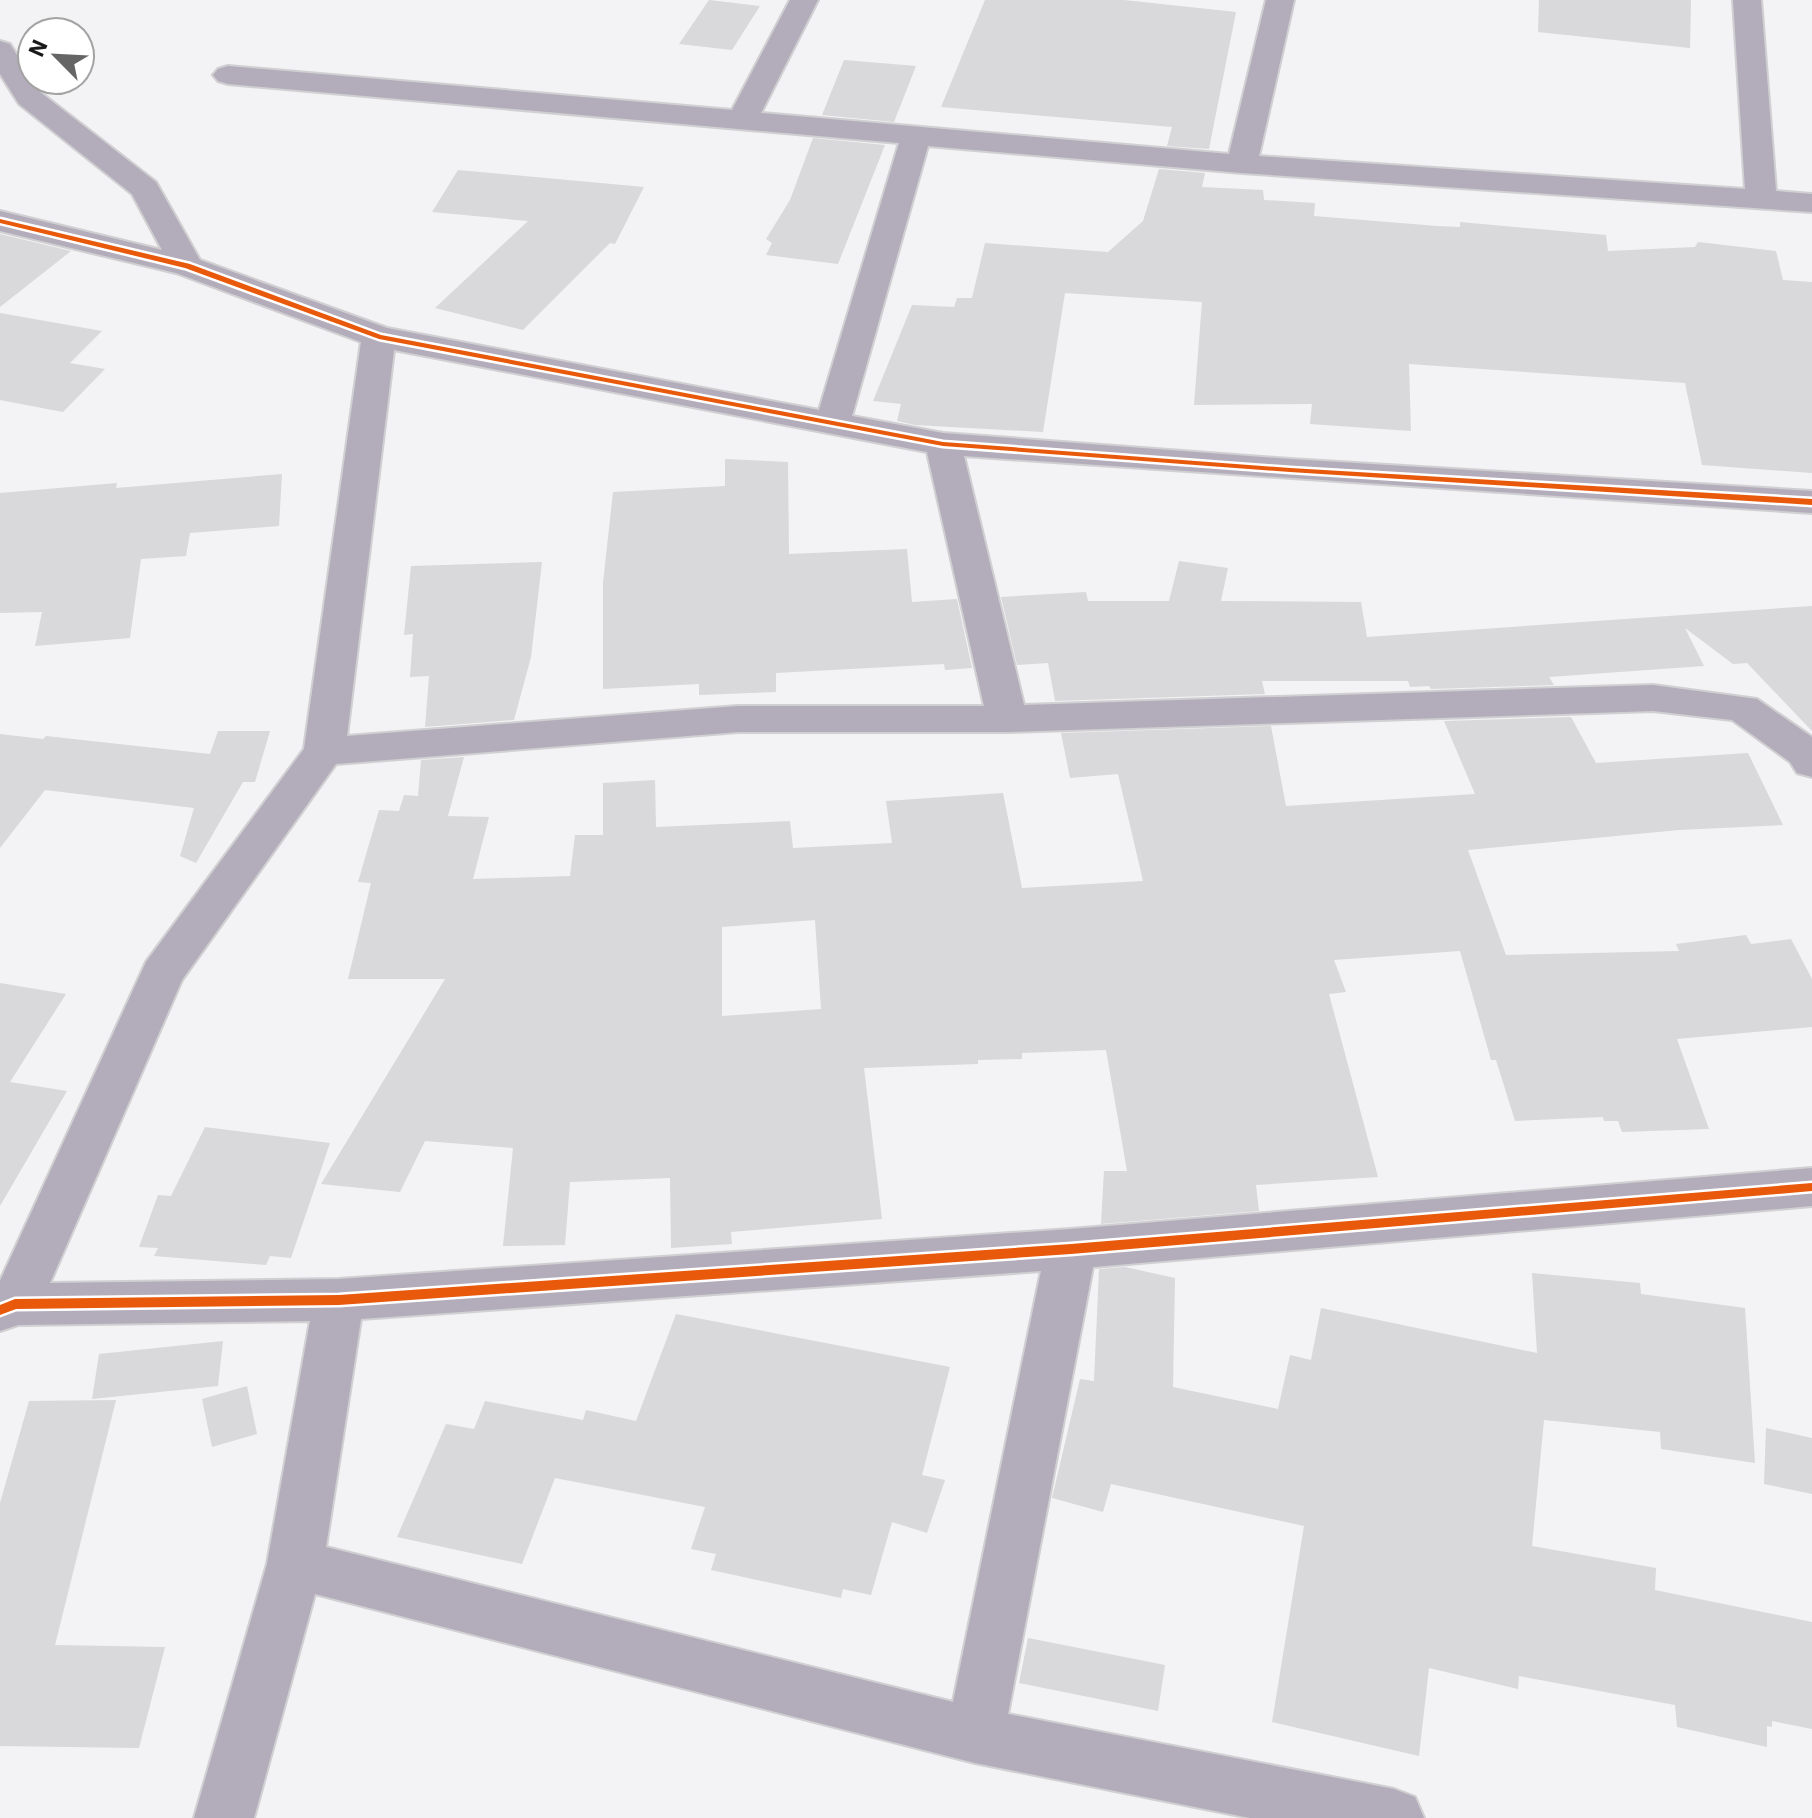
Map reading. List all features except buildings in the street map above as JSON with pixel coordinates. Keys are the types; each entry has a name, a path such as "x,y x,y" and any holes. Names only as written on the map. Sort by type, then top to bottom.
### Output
{"street":[{"path":"742,120 804,0"},
{"path":"1242,164 1280,0"},
{"path":"1747,0 1761,200"},
{"path":"0,50 29,98 145,189 187,266"},
{"path":"228,75 1242,164 1812,203"},
{"path":"832,424 916,136"},
{"path":"0,221 187,266 379,337 943,444 1290,470 1812,502"},
{"path":"379,337 324,751 162,974 8,1307 339,1300 1071,1249 1812,1187"},
{"path":"943,444 1007,719"},
{"path":"324,751 738,719 1007,719 1653,698 1743,708 1805,752 1812,763"},
{"path":"975,1735 1071,1249"},
{"path":"224,1818 295,1564 339,1300"},
{"path":"295,1564 975,1735 1394,1818"}],"cycle path":[{"path":"0,221 187,266 379,337 943,444 1290,470 1812,502"},
{"path":"0,1310 15,1304 339,1300 1071,1249 1812,1187"}]}
